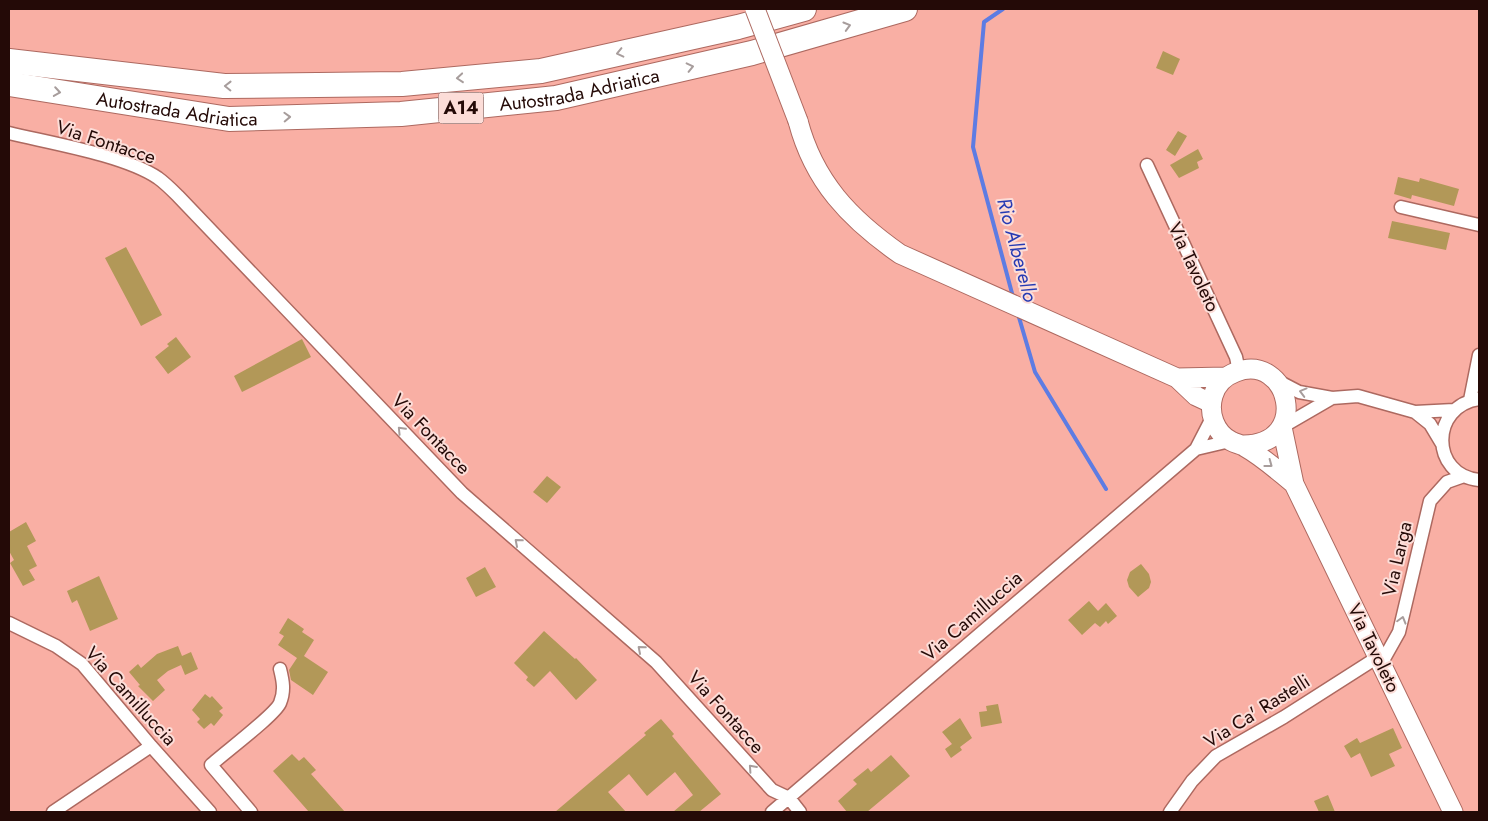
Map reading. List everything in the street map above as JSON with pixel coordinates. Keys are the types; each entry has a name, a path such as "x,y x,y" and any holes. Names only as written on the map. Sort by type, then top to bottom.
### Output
{"highway":[{"name":"Autostrada Adriatica","path":"9,61 224,86 402,84 541,71 738,27 804,9"},
{"name":"Autostrada Adriatica","path":"9,84 229,119 401,114 556,98 752,53 905,9"}],"main road":[{"path":"755,9 812,160 828,187 868,232 900,254 1177,378 1212,411 1222,435 1237,443 1266,442 1282,427 1287,404 1283,391 1276,380 1265,373 1252,370 1232,374 1177,378"},
{"path":"1212,411 1213,393 1232,374"},
{"name":"Via Tavoleto","path":"1282,427 1294,484 1453,812"},
{"name":"Via Tavoleto","path":"1237,443 1294,484"}],"street":[{"name":"Via Fontacce","path":"9,133 86,151 128,165 157,178 185,203 462,493 656,662 772,790 789,798 800,812"},
{"name":"Via Tavoleto","path":"1147,165 1236,357 1232,374"},
{"path":"1400,207 1479,225"},
{"path":"1276,380 1299,392 1332,398 1358,396 1415,412 1454,410 1475,399 1479,362"},
{"path":"1282,427 1332,398"},
{"path":"1454,410 1442,430 1442,444 1445,457 1453,468 1464,476 1479,480"},
{"name":"Via Camilluccia","path":"772,812 1196,449 1212,411"},
{"path":"1415,412 1430,424 1442,444"},
{"name":"Via Camilluccia","path":"1196,449 1237,443"},
{"name":"Via Larga","path":"1380,661 1399,632 1430,501 1447,482 1464,476"},
{"name":"Via Camilluccia","path":"9,624 56,646 82,664 150,746 210,812"},
{"name":"Via Ca' Rastelli","path":"1170,812 1192,781 1216,756 1380,661"},
{"path":"251,812 210,765 270,716 280,705 284,685 280,669"},
{"path":"54,812 150,746"}],"building":[{"path":"1163,51 1180,59 1173,75 1156,68"},
{"path":"1178,131 1187,136 1175,156 1166,150"},
{"path":"1198,149 1203,159 1197,162 1199,168 1179,178 1170,165"},
{"path":"1398,177 1419,182 1420,178 1459,189 1454,206 1412,195 1411,199 1394,194"},
{"path":"1392,221 1450,233 1446,250 1388,238"},
{"path":"126,247 162,315 141,326 105,258"},
{"path":"176,337 191,357 168,374 155,357 169,346 167,344"},
{"path":"302,339 311,357 242,392 234,376"},
{"path":"547,476 561,487 547,503 533,492"},
{"path":"26,522 36,541 27,546 37,566 29,570 35,580 23,586 10,563 14,560 9,551 9,532"},
{"path":"1141,564 1149,574 1151,582 1149,588 1138,597 1129,587 1127,580 1130,572"},
{"path":"485,567 496,587 476,597 466,578"},
{"path":"99,576 118,619 90,631 77,600 72,603 67,591"},
{"path":"1089,601 1098,611 1106,603 1117,616 1108,624 1106,621 1100,627 1095,623 1082,635 1068,620"},
{"path":"288,618 304,629 302,632 314,640 304,656 328,672 313,695 291,680 289,670 297,658 278,645 284,636 279,633"},
{"path":"544,631 576,658 597,680 576,700 550,671 534,687 526,680 528,677 514,663"},
{"path":"178,646 182,656 191,652 198,669 185,675 181,665 168,671 157,680 165,690 153,701 138,686 140,685 129,672 138,664 141,668 157,654"},
{"path":"205,694 210,698 212,696 223,708 219,711 223,715 214,726 211,723 204,729 197,722 200,719 192,710"},
{"path":"998,704 1002,723 981,727 979,712 987,711 986,706"},
{"path":"960,718 972,738 960,747 962,750 951,758 945,749 952,744 942,732"},
{"path":"661,719 674,734 672,736 721,794 699,812 673,812 693,795 675,772 647,796 629,774 608,792 626,812 555,812 646,735 644,733"},
{"path":"1393,728 1402,748 1389,754 1395,766 1371,777 1360,753 1351,758 1344,746 1357,738 1360,743"},
{"path":"292,754 299,761 304,757 316,770 311,774 345,812 309,812 273,771"},
{"path":"891,755 910,776 867,812 847,812 838,801 857,784 853,780 868,768 871,772"},
{"path":"1328,795 1335,812 1319,812 1314,801"}],"waterway":[{"name":"Rio Alberello","path":"1003,9 984,22 973,147 1013,297"},
{"name":"Rio Alberello","path":"1018,314 1035,372 1106,489"}]}
